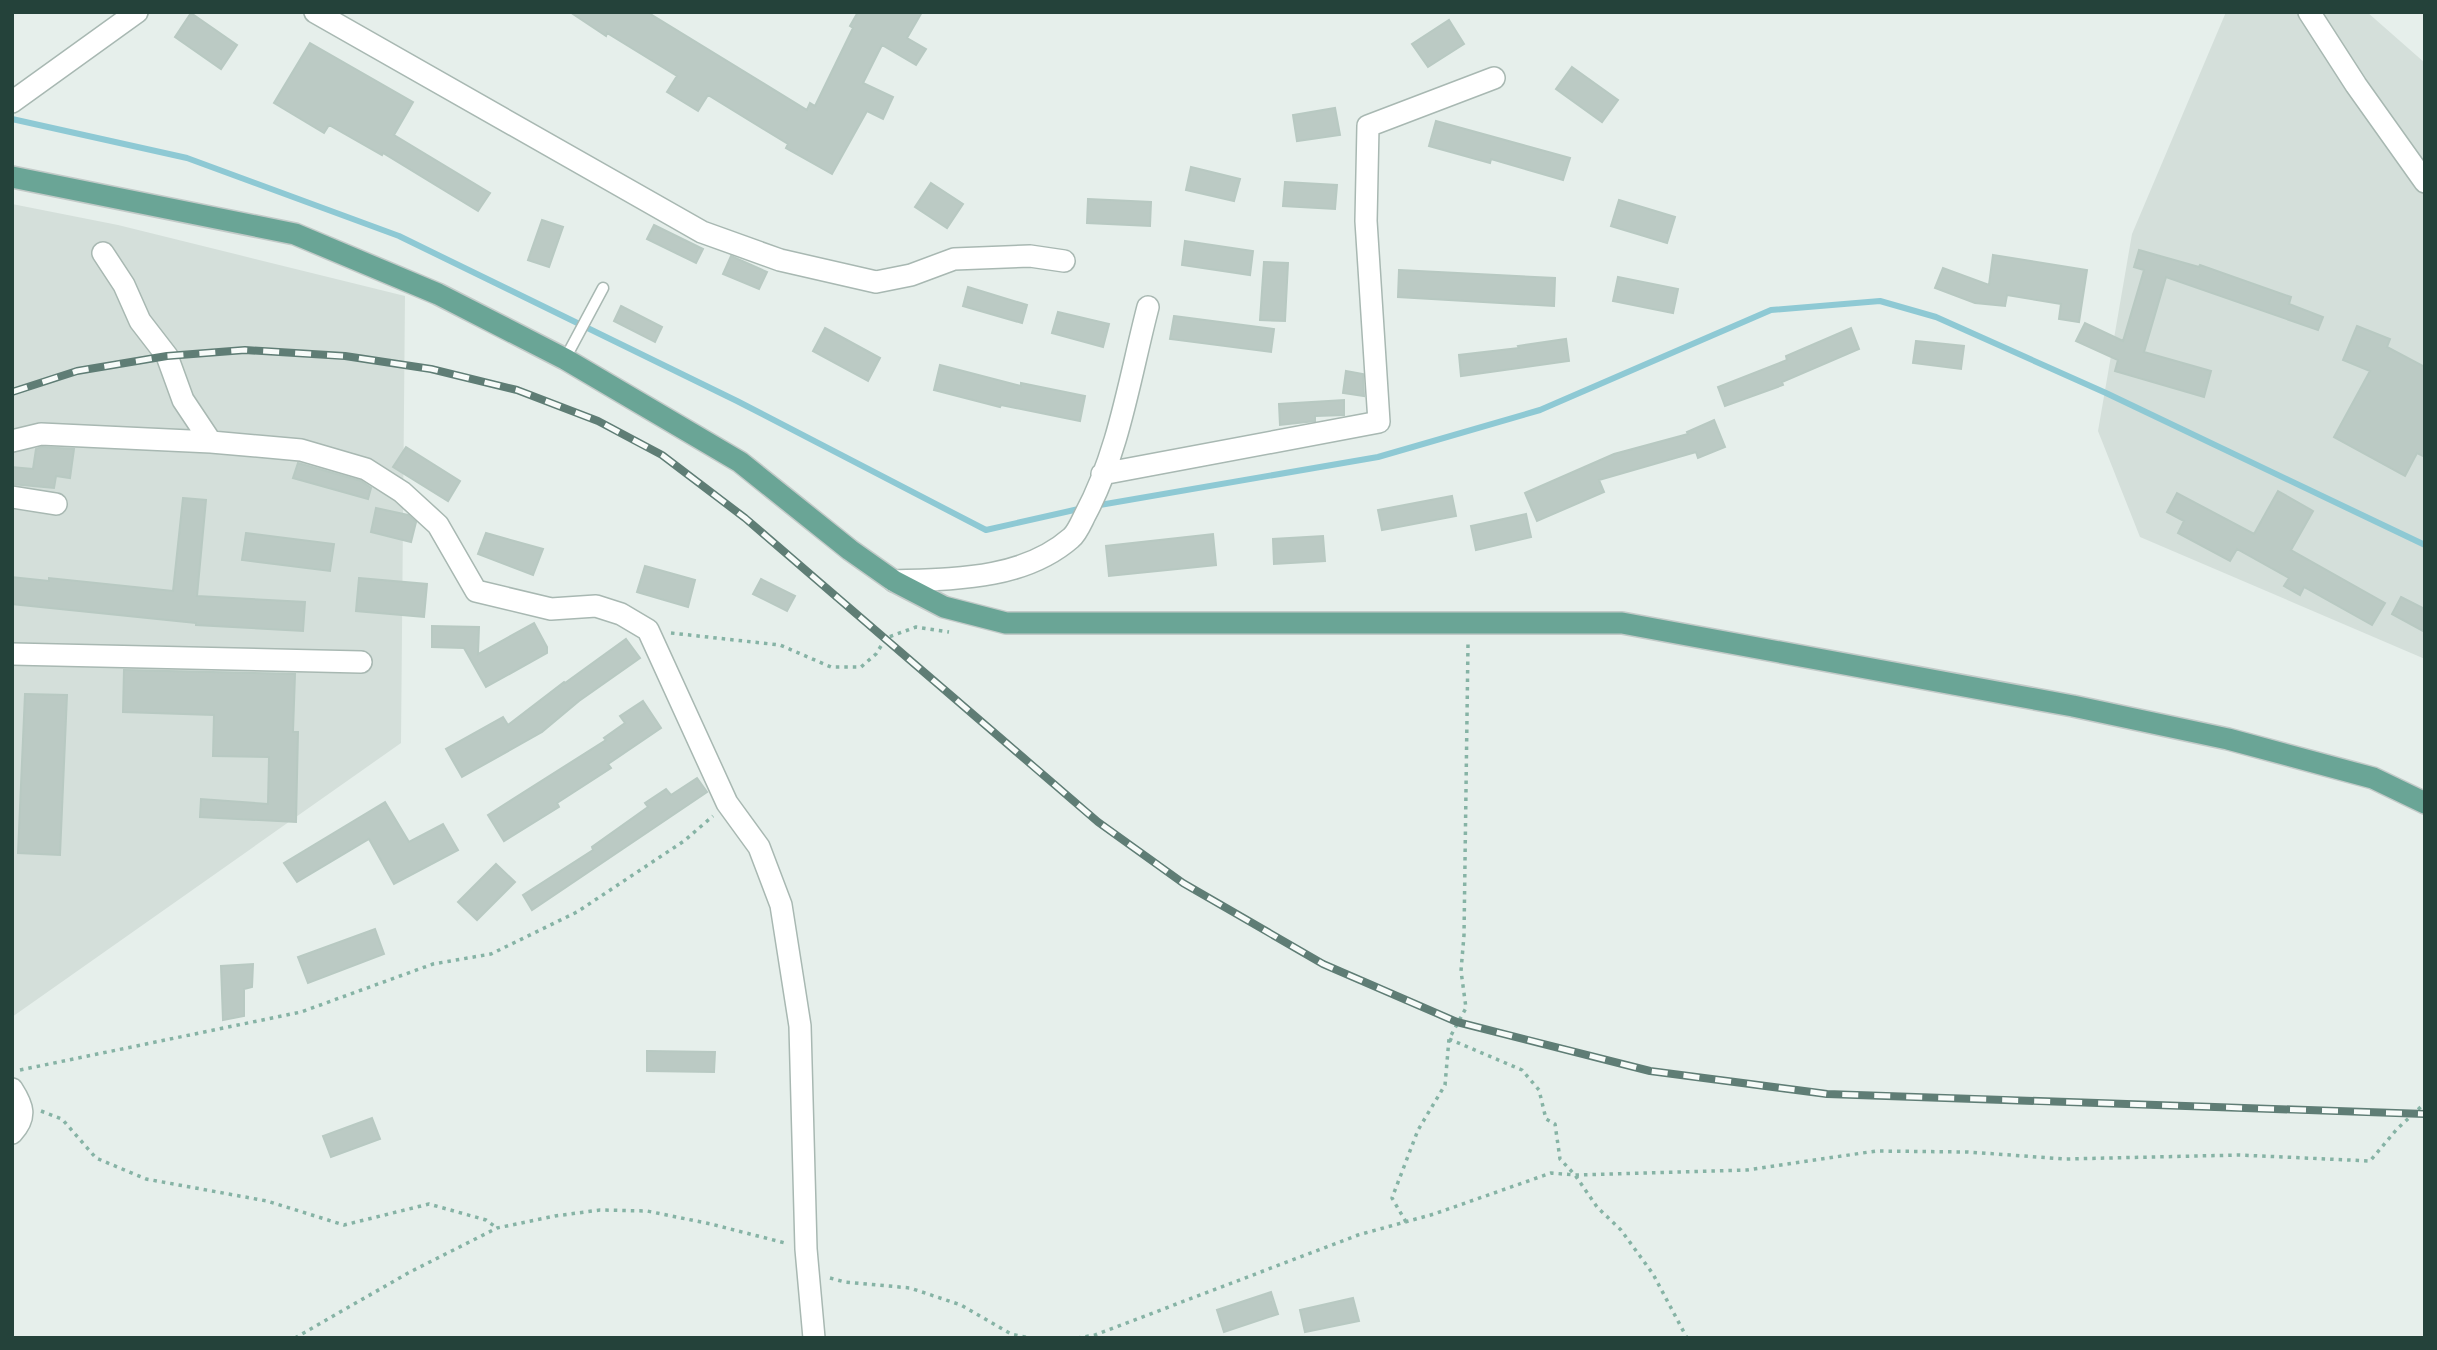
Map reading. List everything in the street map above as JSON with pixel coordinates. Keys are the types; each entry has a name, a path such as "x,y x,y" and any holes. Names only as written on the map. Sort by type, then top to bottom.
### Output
{"main road":[{"path":"12,177 295,234 570,351 740,462 850,550 894,581 944,607 1006,623 1622,624 2073,706 2228,739 2373,778 2425,803"}],"street":[{"path":"12,103 137,12"},
{"path":"315,12 702,232 780,260 876,282 911,275 954,259 1030,256 1064,261"},
{"path":"2309,12 2356,85 2425,182"},
{"path":"1102,474 1379,422 1366,221 1368,126 1494,78"},
{"path":"103,253 124,285 140,321 167,356 183,400 211,442"},
{"path":"894,581 972,577 1007,571 1045,556 1073,537 1112,449 1148,307"},
{"path":"12,441 41,434 211,442 301,450 366,469 402,492 438,525 476,591 551,608 596,606 621,614 648,630 727,803 759,847 781,905 800,1026 806,1248 814,1338"},
{"path":"12,497 56,504"},
{"path":"12,654 360,662"},
{"path":"12,1133 20,1124 17,1096"}],"lane":[{"path":"570,351 603,288"}],"path":[{"path":"1406,1222 1392,1198 1418,1130 1445,1085 1449,1038 1466,1008 1461,971 1464,935 1469,624"},
{"path":"648,630 780,645 831,667 861,667 876,654 886,638 916,627 955,633"},
{"path":"12,1073 23,1068 301,1012 433,964 491,954 577,912 684,841 727,803"},
{"path":"1449,1038 1522,1070 1539,1090 1546,1119 1555,1124 1560,1159 1575,1175 1597,1207 1621,1230 1653,1274 1687,1338"},
{"path":"17,1096 62,1119 96,1158 146,1179 268,1201 344,1225 429,1204 486,1220 498,1228"},
{"path":"1077,1338 1095,1335 1358,1235 1406,1222 1551,1173 1575,1175 1747,1170 1876,1151 1968,1152 2065,1158 2240,1155 2370,1161 2425,1103"},
{"path":"295,1338 408,1273 498,1228 577,1213 600,1210 647,1211 806,1248"},
{"path":"808,1271 845,1282 910,1288 961,1305 1011,1334 1029,1338"}],"shaded area":[{"path":"2226,12 2367,12 2425,63 2425,659 2140,537 2098,431 2132,234"},
{"path":"12,204 118,225 405,296 401,743 12,1017"}],"building":[{"path":"570,12 647,12 807,110 810,103 815,106 853,28 850,26 858,12 922,12 907,38 926,49 916,65 882,45 863,83 893,97 883,119 867,111 832,174 786,148 788,144 708,95 698,111 667,92 677,76 607,33 606,36"},
{"path":"191,13 237,45 221,69 175,37"},
{"path":"1449,20 1464,44 1428,67 1412,44"},
{"path":"310,43 413,102 394,135 490,193 478,211 383,153 382,155 329,125 324,133 274,103"},
{"path":"1572,67 1618,100 1602,122 1556,89"},
{"path":"1335,108 1340,135 1297,141 1293,115"},
{"path":"1436,121 1570,158 1563,180 1491,159 1490,163 1429,146"},
{"path":"1191,167 1240,179 1234,201 1186,190"},
{"path":"1285,182 1337,185 1335,209 1283,206"},
{"path":"931,183 963,204 947,228 915,207"},
{"path":"1088,199 1151,202 1150,226 1087,223"},
{"path":"1619,200 1675,217 1667,243 1611,226"},
{"path":"542,220 563,227 549,267 528,260"},
{"path":"654,225 703,249 696,263 647,239"},
{"path":"1185,241 1253,251 1250,275 1182,265"},
{"path":"2139,250 2199,267 2200,265 2291,297 2289,304 2323,317 2318,330 2166,277 2144,352 2211,371 2204,397 2115,371 2118,360 2076,341 2085,323 2123,341 2144,270 2134,267"},
{"path":"1993,255 2087,270 2079,322 2059,319 2061,304 2007,295 2005,306 1975,303 1935,288 1943,268 1989,285"},
{"path":"731,256 767,272 759,289 723,274"},
{"path":"1264,262 1288,263 1285,321 1260,320"},
{"path":"1399,270 1555,278 1554,306 1398,297"},
{"path":"1618,277 1678,289 1673,313 1613,301"},
{"path":"968,287 1027,305 1022,323 963,306"},
{"path":"621,306 662,327 655,342 614,321"},
{"path":"1058,312 1109,324 1103,347 1052,333"},
{"path":"1174,316 1274,329 1271,352 1170,339"},
{"path":"2357,326 2390,339 2387,347 2425,367 2425,457 2417,453 2405,476 2334,437 2370,371 2343,360"},
{"path":"825,328 880,358 868,381 813,351"},
{"path":"1851,328 1859,349 1782,382 1783,385 1725,406 1718,387 1787,360 1786,356"},
{"path":"1566,339 1569,361 1461,376 1459,355"},
{"path":"1916,341 1964,346 1961,369 1913,363"},
{"path":"940,365 1021,386 1021,383 1085,396 1080,421 1001,405 1000,407 934,390"},
{"path":"1346,371 1363,374 1364,396 1343,393"},
{"path":"1344,400 1344,415 1315,416 1315,421 1280,425 1279,404"},
{"path":"1714,420 1725,447 1698,458 1696,452 1599,480 1604,492 1537,521 1525,493 1614,454 1688,434 1687,432"},
{"path":"406,447 460,481 448,501 393,467"},
{"path":"36,449 74,449 70,478 56,476 54,488 12,484 12,467 33,469"},
{"path":"298,463 361,481 371,488 368,499 293,478"},
{"path":"2278,491 2313,511 2291,550 2385,603 2372,625 2304,587 2300,595 2284,586 2289,578 2237,549 2230,561 2178,533 2184,521 2167,512 2177,493 2254,534"},
{"path":"1452,496 1456,516 1382,530 1378,510"},
{"path":"183,498 206,500 197,596 305,602 303,631 196,625 12,604 12,577 49,581 49,578 173,591"},
{"path":"376,508 408,515 416,522 411,542 371,532"},
{"path":"1526,514 1531,537 1476,550 1471,526"},
{"path":"246,533 334,544 330,571 242,560"},
{"path":"486,533 543,549 533,575 478,554"},
{"path":"1213,534 1216,565 1109,576 1106,546"},
{"path":"1323,536 1325,561 1274,564 1273,539"},
{"path":"645,566 695,580 688,607 637,592"},
{"path":"359,578 427,584 424,617 356,611"},
{"path":"761,579 795,596 787,611 753,594"},
{"path":"2401,597 2425,609 2425,632 2392,614"},
{"path":"534,623 547,647 547,653 486,687 464,648 432,647 432,626 479,627 478,654"},
{"path":"626,639 640,658 579,701 542,732 462,777 446,749 503,717 508,725"},
{"path":"124,670 295,674 293,732 298,732 296,822 200,817 201,799 268,804 269,757 213,756 214,715 123,712"},
{"path":"25,694 67,695 60,855 18,853"},
{"path":"643,701 661,728 608,764 611,768 557,803 559,807 504,841 488,815 606,740 604,738 625,723 620,716"},
{"path":"697,778 707,792 532,910 523,895 593,850 592,847 648,807 645,803 666,789 671,795"},
{"path":"385,802 409,842 443,824 458,850 394,884 369,839 297,882 284,863"},
{"path":"496,864 515,882 477,920 458,902"},
{"path":"375,929 384,954 308,983 298,957"},
{"path":"253,964 252,987 244,989 244,1016 223,1020 221,966"},
{"path":"647,1051 715,1052 714,1072 647,1071"},
{"path":"372,1118 380,1139 331,1157 323,1136"},
{"path":"1271,1292 1278,1314 1224,1332 1217,1310"},
{"path":"1353,1298 1359,1321 1305,1332 1300,1310"}],"waterway":[{"path":"12,119 187,158 399,236 737,401 986,530 1083,508"},
{"path":"1094,506 1378,457 1540,410 1771,310 1880,301 1936,317 2106,393 2425,545"}],"railway":[{"path":"12,392 77,371 167,356 245,350 345,356 431,369 517,390 598,421 662,455 745,518 1098,822 1183,883 1323,964 1457,1022 1650,1071 1827,1094 2425,1114"}]}
